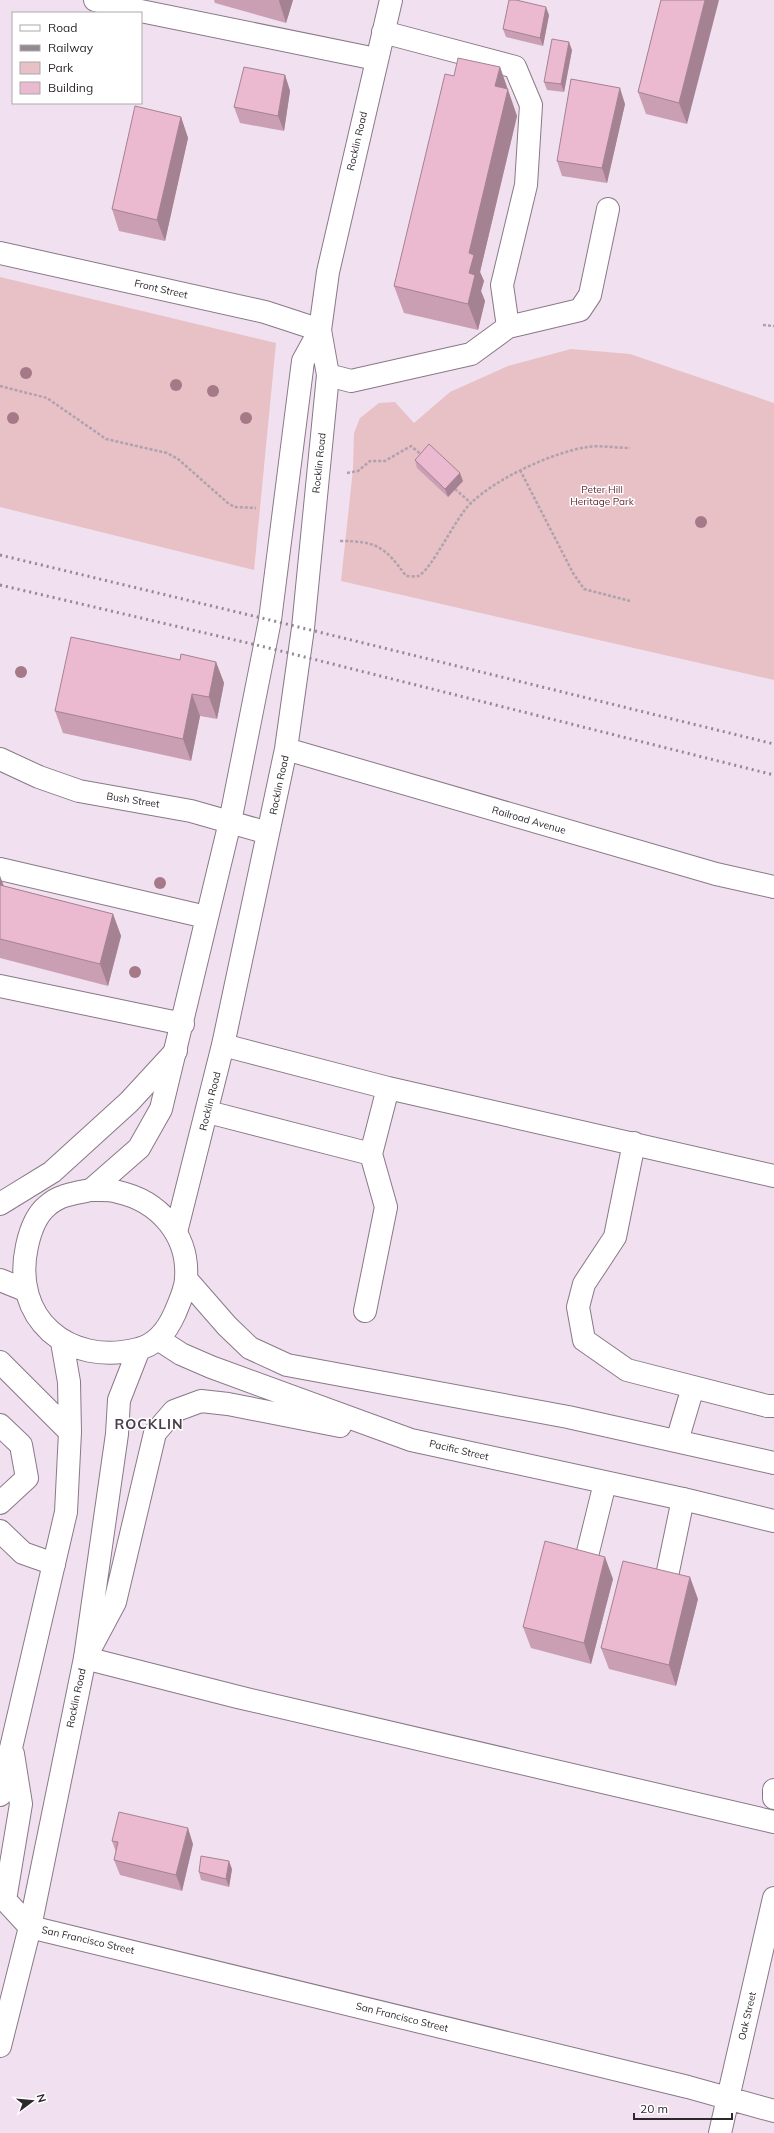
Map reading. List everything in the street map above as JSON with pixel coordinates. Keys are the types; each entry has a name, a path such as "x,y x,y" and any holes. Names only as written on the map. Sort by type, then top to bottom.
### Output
{"street":[{"path":"95,0 126,8 376,59"},
{"name":"Rocklin Road","path":"176,1232 208,1112 286,749 303,628 328,375 320,330 328,272 376,59 391,0"},
{"path":"383,32 515,67 518,73 531,105 526,184 502,284 508,327"},
{"path":"328,375 351,380 471,354 508,327 580,310 590,295 608,208"},
{"name":"Front Street","path":"0,253 265,312 320,330"},
{"name":"Rocklin Road","path":"91,1190 139,1148 161,1109 183,1024 206,917 230,822 270,620 303,361 320,330"},
{"name":"Railroad Avenue","path":"286,749 716,874 774,887"},
{"name":"Bush Street","path":"0,759 39,777 79,791 123,800 156,804 230,822 268,834"},
{"path":"0,870 206,917"},
{"path":"0,986 183,1024"},
{"path":"223,1045 388,1088 774,1176"},
{"path":"0,1204 52,1172 129,1102 176,1051"},
{"path":"365,1311 386,1207 371,1154 388,1088"},
{"path":"208,1112 371,1154"},
{"path":"634,1143 615,1237 584,1284 578,1307 584,1340 627,1370 774,1406"},
{"path":"148,1344 113,1353 88,1351 62,1342 35,1314 25,1290 24,1261 31,1228 46,1206 66,1194 91,1190 117,1191 139,1198 160,1211 176,1232 184,1256 186,1279 227,1326 250,1348 287,1365 568,1417 774,1463"},
{"path":"0,1209 46,1206"},
{"name":"Rocklin Road","path":"0,2046 30,1927 85,1658 117,1434 119,1400 148,1344 169,1326 186,1279"},
{"path":"0,1280 25,1290"},
{"path":"0,1795 6,1744 54,1564 66,1512 70,1432 70,1382 62,1342"},
{"name":"Pacific Street","path":"148,1344 181,1354 211,1368 411,1440 683,1499 774,1521"},
{"path":"0,1362 70,1432"},
{"path":"677,1441 692,1387"},
{"path":"411,1440 228,1404 200,1401 174,1411 155,1432 115,1602 85,1658 291,1710 774,1822"},
{"path":"0,1425 21,1445 27,1478 0,1503"},
{"path":"586,1556 605,1483"},
{"path":"667,1576 683,1499"},
{"path":"0,1531 23,1553 54,1564"},
{"path":"6,1744 21,1804 5,1900 30,1927"},
{"path":"774,1790 774,1798"},
{"name":"Oak Street","path":"720,2133 774,1898"},
{"name":"San Francisco Street","path":"30,1927 681,2085 774,2111"}],"path":[{"path":"763,325 774,326"},
{"path":"0,386 47,398 106,439 167,453 178,459 235,507 261,508"},
{"path":"342,474 358,471 370,461 385,461 411,446 426,458"},
{"path":"312,538 353,541 379,546 394,560 406,576 417,577 426,570 452,526 471,503 498,482 520,470 588,447 630,448"},
{"path":"520,470 573,573 584,589 630,601"},
{"path":"455,489 471,503"}],"green space":[{"path":"0,277 276,343 254,570 0,507"},
{"name":"Peter Hill Heritage Park","path":"571,349 630,354 774,403 774,680 341,581 353,469 354,433 360,418 379,403 395,402 414,423 450,392 508,366"}],"building":[{"path":"509,0 516,0 546,7 540,38 503,29"},
{"path":"661,0 705,0 679,103 638,92"},
{"path":"552,39 569,42 561,84 544,82"},
{"path":"458,58 500,67 495,86 508,89 469,253 474,255 469,273 475,275 468,304 394,286 445,74 454,76"},
{"path":"244,67 285,75 278,116 234,107"},
{"path":"571,79 620,88 602,168 557,161"},
{"path":"135,106 181,117 157,220 112,209"},
{"path":"429,444 460,473 445,489 415,460"},
{"path":"71,637 180,660 181,654 216,662 209,697 192,694 183,739 55,711"},
{"path":"0,885 113,914 100,964 0,939"},
{"path":"545,1541 605,1557 584,1643 523,1627"},
{"path":"623,1561 690,1577 669,1665 601,1648"},
{"path":"119,1812 188,1828 176,1875 114,1860 118,1842 112,1841"},
{"path":"201,1856 229,1861 226,1879 199,1872"}],"railway":[{"path":"0,555 774,744"},
{"path":"0,585 265,647 774,775"}],"district":[{"name":"ROCKLIN","path":"149,1424"}]}
